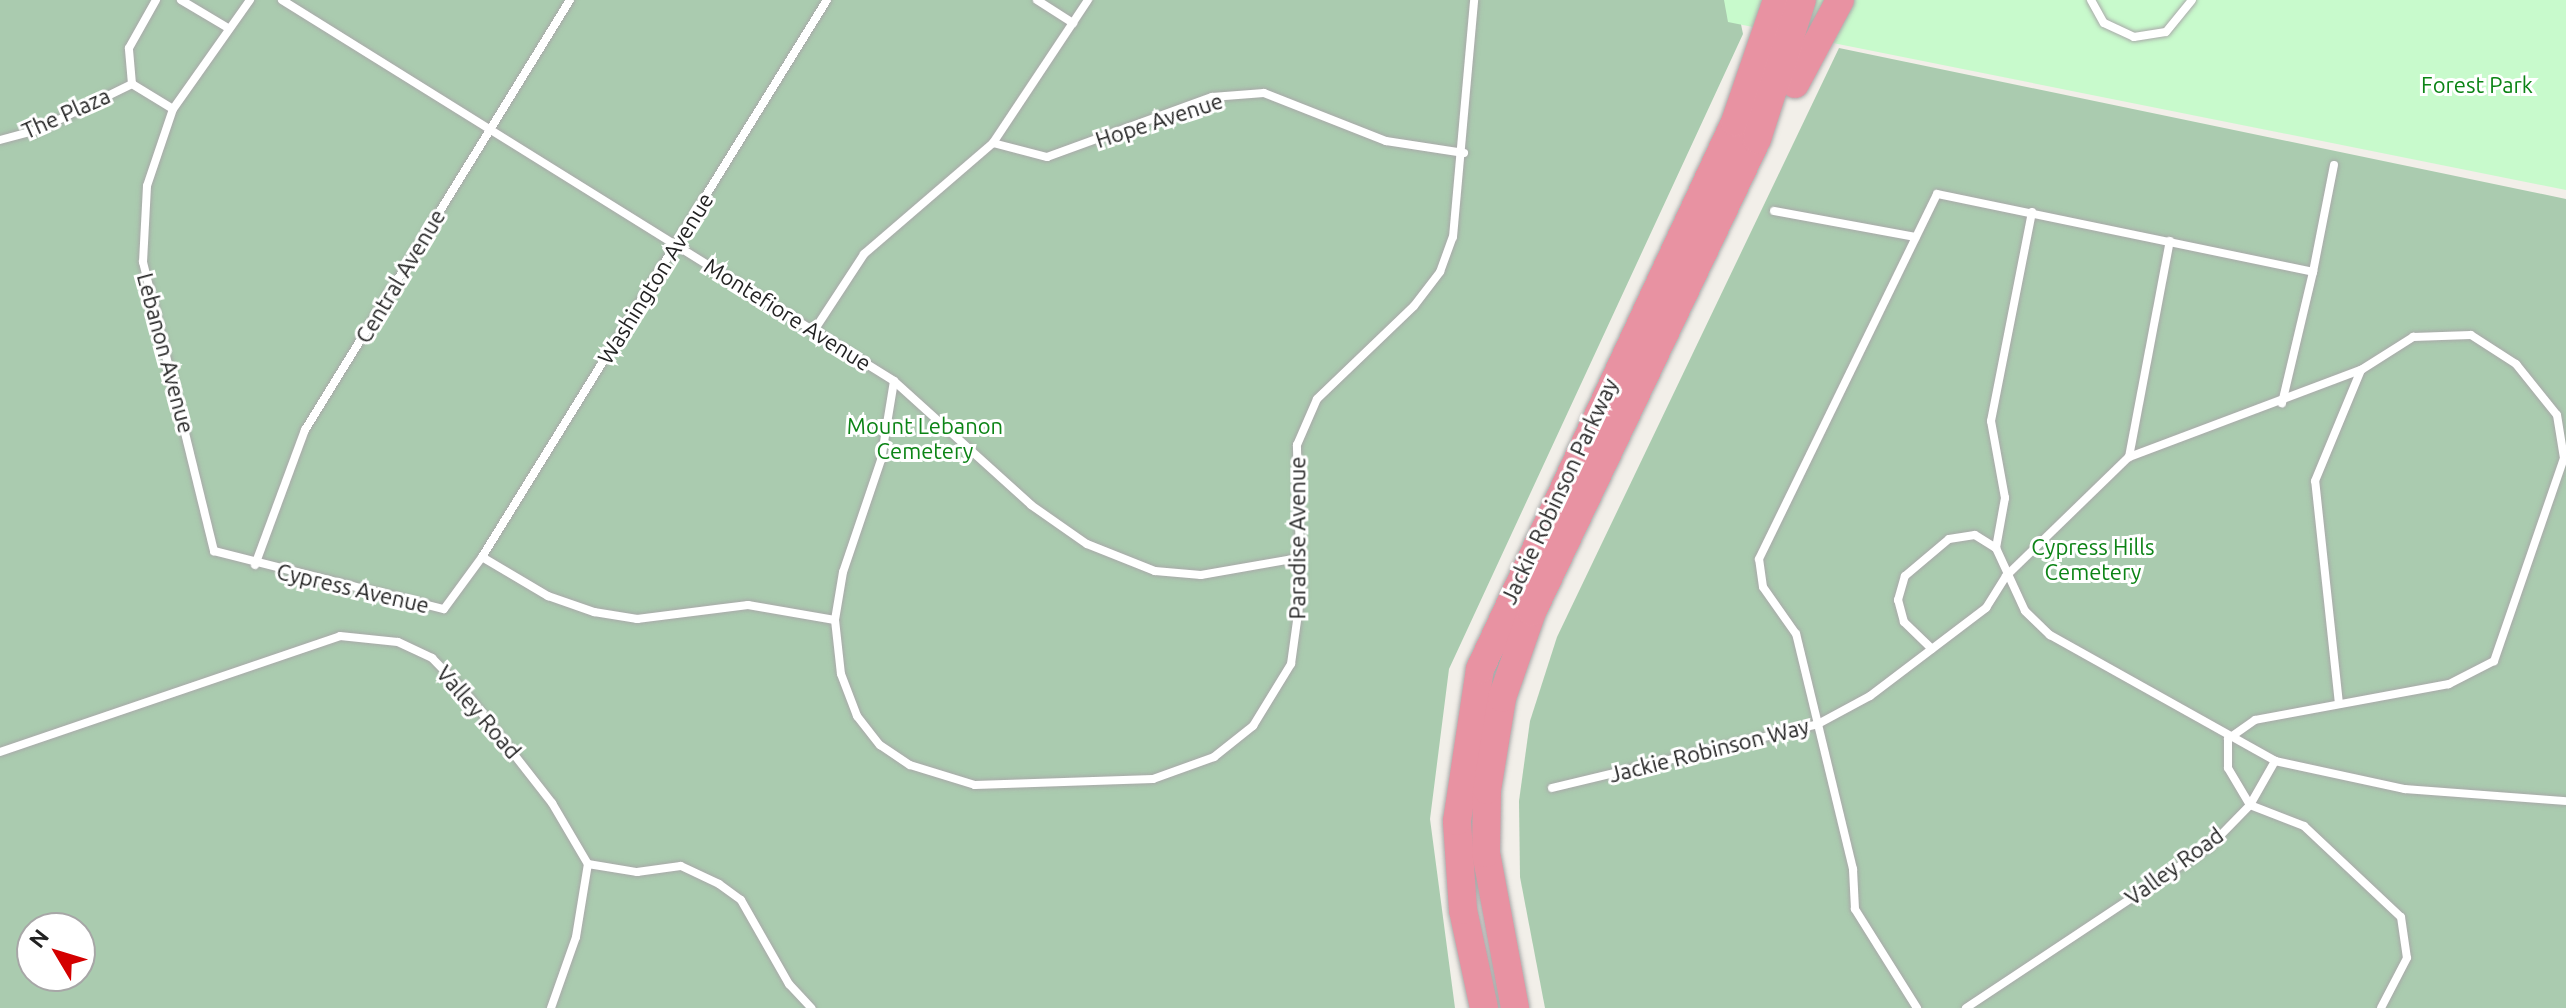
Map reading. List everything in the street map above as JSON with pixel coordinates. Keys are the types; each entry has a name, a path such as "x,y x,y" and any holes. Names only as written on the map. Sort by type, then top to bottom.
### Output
{"highway":[{"name":"Jackie Robinson Parkway","path":"1484,1008 1457,853 1458,792 1476,684 1521,569 1735,122 1777,0"},
{"name":"Jackie Robinson Parkway","path":"1515,1008 1486,853 1487,790 1502,698 1532,612 1740,173 1781,77 1802,0"},
{"path":"1740,173 1840,0"}],"lane":[{"path":"156,0 129,48 132,84 173,109"},
{"path":"181,0 228,28"},
{"name":"Lebanon Avenue","path":"214,551 143,262 147,186 173,109 250,0"},
{"name":"Montefiore Avenue","path":"282,0 894,381 1031,505 1087,544 1155,571 1201,575 1298,558"},
{"name":"Central Avenue","path":"255,565 305,430 570,0"},
{"name":"Washington Avenue","path":"482,557 827,0"},
{"path":"1037,0 1073,23"},
{"path":"815,329 864,254 993,143 1088,0"},
{"name":"Paradise Avenue","path":"894,381 881,460 843,572 835,620 841,674 857,716 880,745 910,765 975,785 1153,779 1214,757 1273,699 1298,628 1297,445 1317,399 1440,272 1453,237 1464,153 1474,0"},
{"path":"2091,0 2104,23 2134,37 2166,32 2192,0"},
{"name":"The Plaza","path":"0,140 38,130 132,84"},
{"name":"Hope Avenue","path":"993,143 1047,157 1212,97 1264,93 1386,141 1464,153"},
{"path":"2282,403 2334,165"},
{"path":"1917,1008 1855,909 1853,869 1796,634 1763,587 1759,559 1937,194 2313,272"},
{"path":"1774,211 1916,237"},
{"path":"2032,212 1991,421 2005,498 1996,548 2006,576 2025,611 2050,635 2228,739 2275,761 2405,789 2566,801"},
{"path":"2129,457 2170,241"},
{"name":"Jackie Robinson Way","path":"1552,788 1818,724 1932,649 1986,608 2006,576 2129,457 2282,403 2361,370 2413,337 2471,335 2516,364 2557,415 2564,458 2494,661 2449,684 2255,720 2228,739"},
{"path":"2339,704 2315,481 2361,370"},
{"path":"1932,649 1904,622 1898,600 1905,576 1949,539 1975,535 1996,548"},
{"name":"Cypress Avenue","path":"214,551 255,565 444,609 482,557"},
{"path":"482,557 548,596 594,612 637,619 748,605 835,620"},
{"name":"Valley Road","path":"0,752 340,636 398,642 432,658 466,693 536,781 588,864"},
{"path":"2228,739 2228,768 2250,805 2304,826 2401,917 2407,958 2381,1008"},
{"name":"Valley Road","path":"1966,1008 2211,845 2250,805 2275,761"},
{"path":"551,1008 576,937 588,864 637,872 681,866 719,884 741,900 789,984 811,1008"}],"green space":[{"name":"Mount Lebanon Cemetery","path":"0,0 1736,0 1743,34 1449,669 1430,819 1455,1008 0,1008"},
{"name":"Forest Park","path":"1724,0 2566,0 2566,190 1728,22"},
{"name":"Cypress Hills Cemetery","path":"1839,48 2566,199 2566,1008 1545,1008 1520,877 1519,801 1530,721 1557,637"}]}
